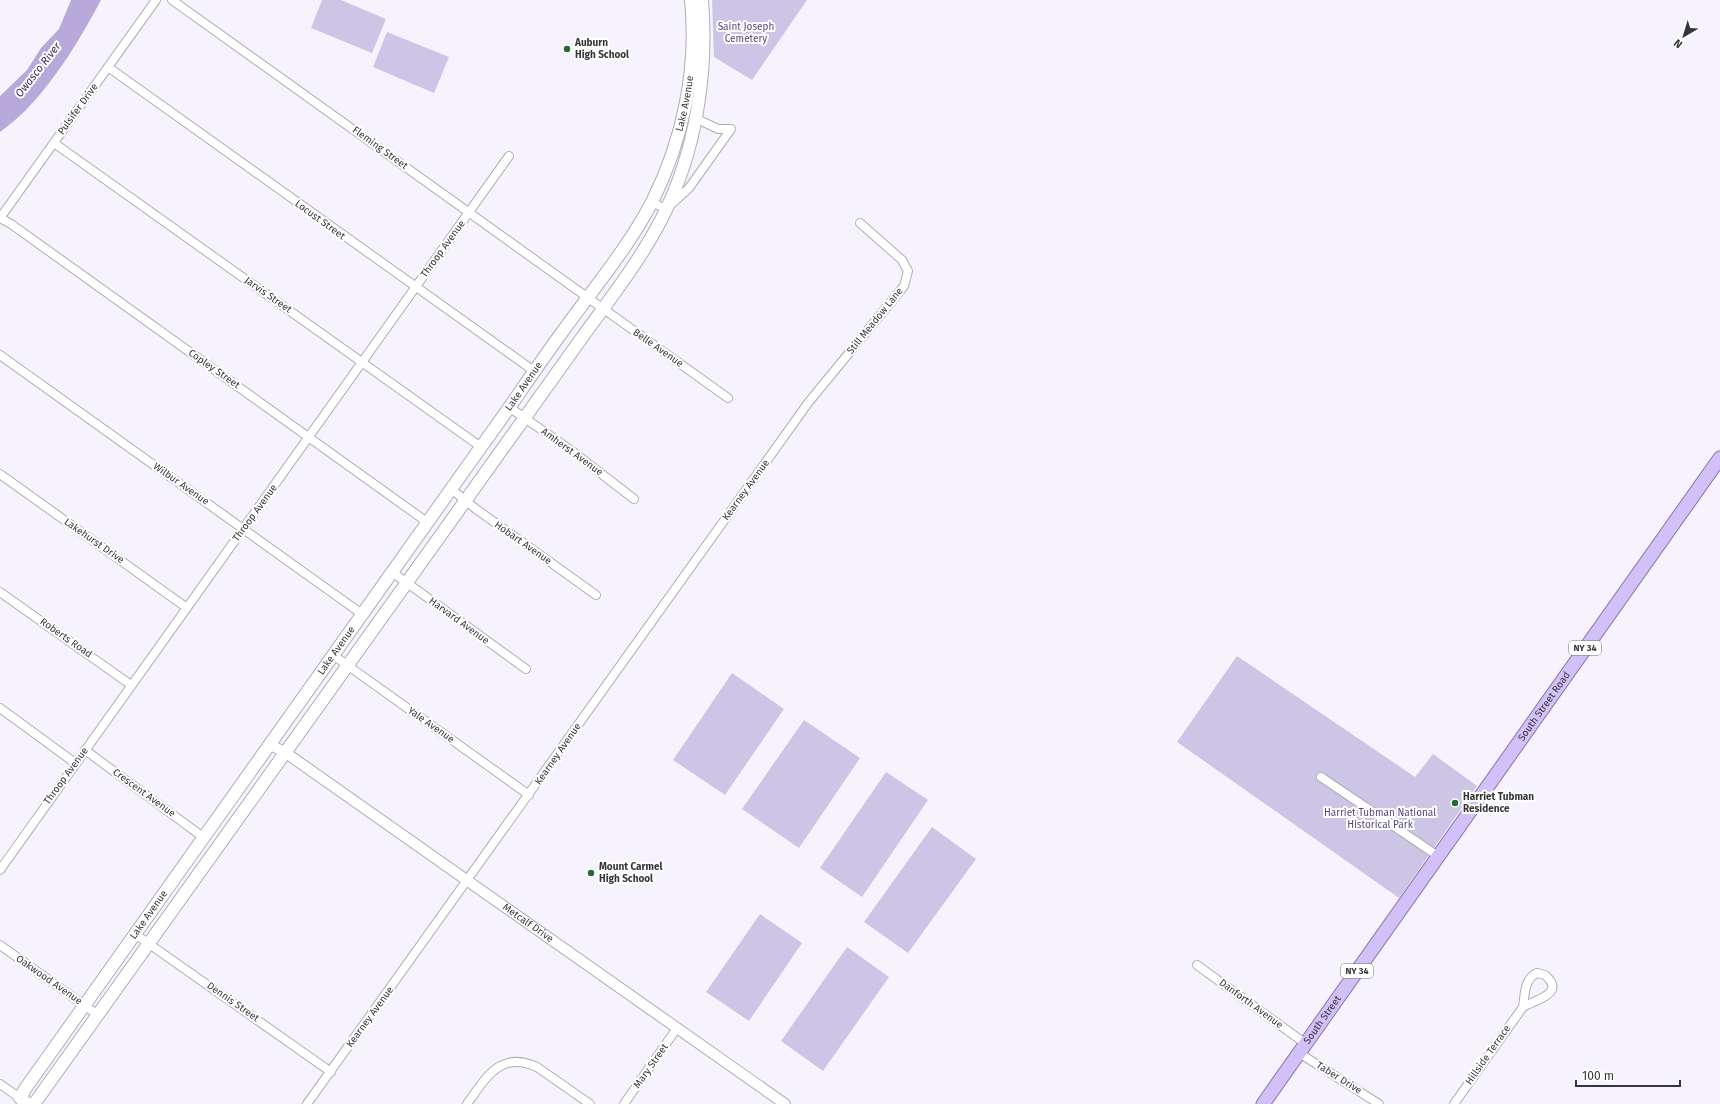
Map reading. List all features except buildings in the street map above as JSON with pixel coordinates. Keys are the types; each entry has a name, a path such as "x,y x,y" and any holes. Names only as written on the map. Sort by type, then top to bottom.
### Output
{"main road":[{"name":"Lake Avenue","path":"24,1101 84,1004 534,371 618,256 651,202 670,159 686,100 693,53 691,0"},
{"name":"Lake Avenue","path":"34,1104 603,309 649,241 666,209 682,170 695,118 702,71 704,41 702,0"},
{"name":"South Street Road","path":"1451,838 1720,458"},
{"name":"South Street","path":"1263,1104 1451,838"}],"street":[{"name":"Pulsifer Drive","path":"0,218 156,0"},
{"name":"Fleming Street","path":"172,0 588,297"},
{"name":"Locust Street","path":"108,67 414,287 534,371"},
{"name":"Lake Avenue","path":"666,209 689,188 731,129 718,129 695,118"},
{"name":"Jarvis Street","path":"54,143 481,447"},
{"name":"Throop Avenue","path":"0,870 414,287 470,212 509,156"},
{"path":"651,202 666,209"},
{"name":"Copley Street","path":"0,218 11,224 427,522"},
{"name":"Still Meadow Lane","path":"808,403 904,286 908,271 902,260 860,223"},
{"name":"Belle Avenue","path":"588,297 728,398"},
{"name":"Wilbur Avenue","path":"0,355 362,614"},
{"name":"Kearney Avenue","path":"308,1104 808,403"},
{"name":"Amherst Avenue","path":"509,408 594,467 634,499"},
{"name":"Lakehurst Drive","path":"0,474 187,608"},
{"name":"Hobart Avenue","path":"451,489 465,501 596,595"},
{"name":"Harvard Avenue","path":"392,572 526,669"},
{"name":"Roberts Road","path":"0,592 131,685"},
{"name":"Yale Avenue","path":"333,655 529,795"},
{"path":"0,708 75,763"},
{"name":"Metcalf Drive","path":"269,744 286,753 785,1104"},
{"name":"Crescent Avenue","path":"85,750 203,837"},
{"path":"1321,777 1438,856"},
{"name":"Dennis Street","path":"135,934 330,1072"},
{"name":"Oakwood Avenue","path":"0,945 98,1015"},
{"name":"Danforth Avenue","path":"1197,965 1303,1048"},
{"name":"Hillside Terrace","path":"1454,1104 1523,1007"},
{"name":"Mary Street","path":"624,1104 677,1028"},
{"name":"Taber Drive","path":"1303,1048 1379,1104"},
{"path":"467,1104 490,1072 497,1066 514,1062 527,1063 537,1067 590,1104"},
{"path":"0,1084 24,1101"}],"green space":[{"path":"322,0 341,0 386,19 372,53 311,28"},
{"name":"Saint Joseph Cemetery","path":"712,0 807,0 752,80 714,57"},
{"path":"387,32 449,57 434,93 373,67"},
{"name":"Harriet Tubman National Historical Park","path":"1237,656 1415,777 1433,754 1477,786 1399,898 1177,742"},
{"path":"732,673 784,709 725,795 673,760"},
{"path":"804,720 860,758 799,848 742,809"},
{"path":"886,772 928,800 862,897 820,868"},
{"path":"932,827 976,859 908,953 864,922"},
{"path":"760,914 802,943 749,1021 706,992"},
{"path":"847,947 889,977 823,1071 781,1041"}],"water":[{"name":"Owasco River","path":"71,0 101,0 58,72 26,110 0,132 0,96 27,70 41,48 59,29"}],"place":[{"name":"Auburn High School","path":"567,49"},
{"name":"Harriet Tubman Residence","path":"1455,803"},
{"name":"Mount Carmel High School","path":"591,873"}]}
